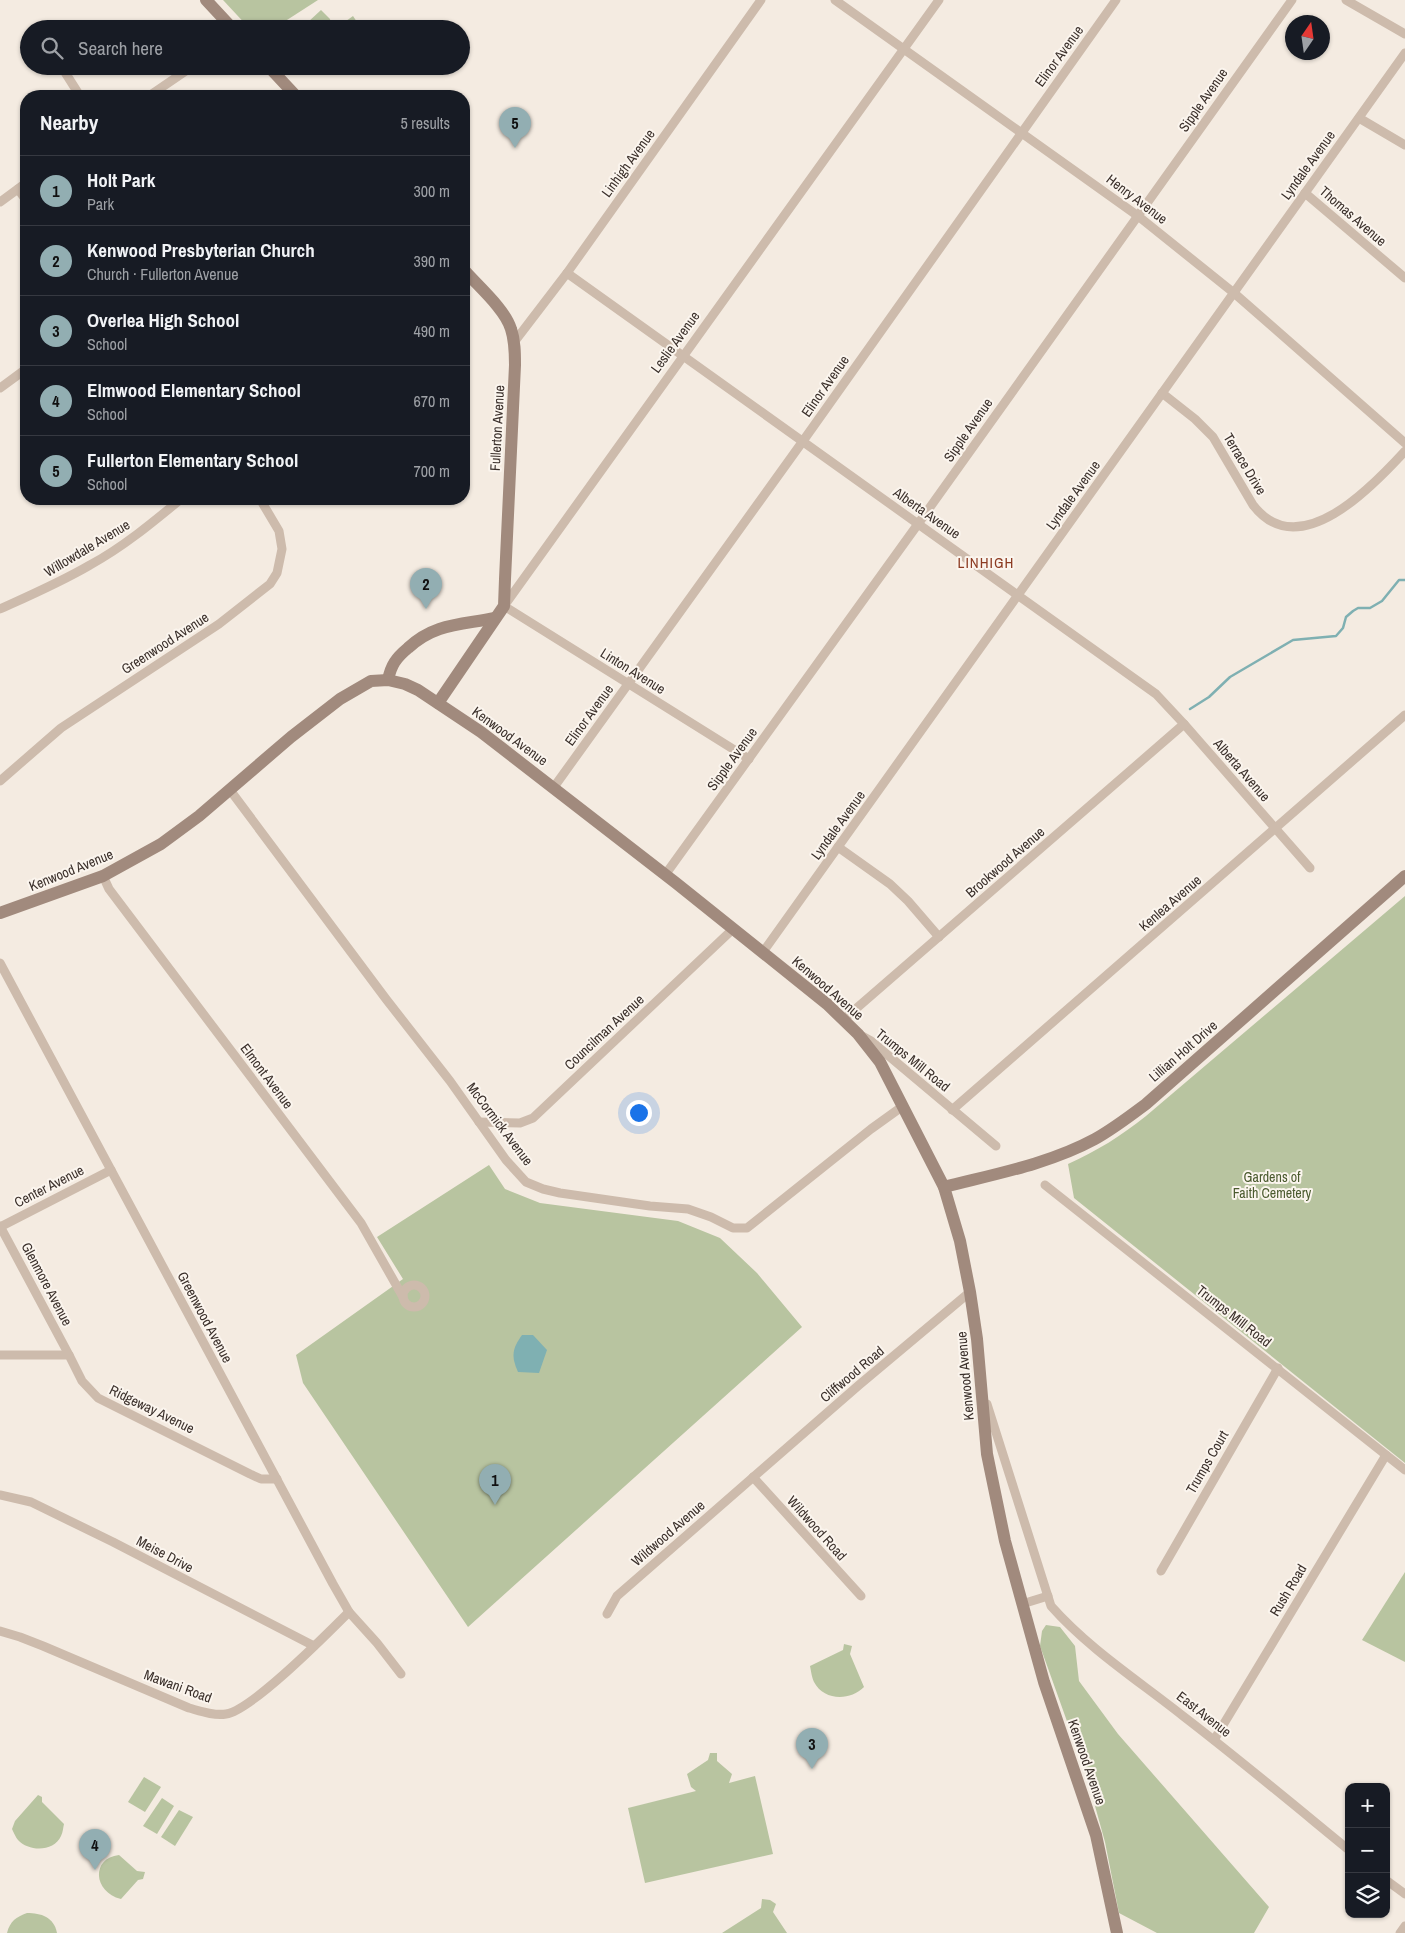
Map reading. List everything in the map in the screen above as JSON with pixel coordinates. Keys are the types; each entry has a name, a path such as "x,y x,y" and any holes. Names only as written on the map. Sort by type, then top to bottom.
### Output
{"main road":[{"path":"206,0 225,20"},
{"path":"276,75 290,90"},
{"name":"Fullerton Avenue","path":"470,277 505,316 515,341 516,365 504,606"},
{"name":"Leslie Avenue","path":"438,703 504,606"},
{"path":"388,680 392,663 428,632 449,626 496,618"},
{"name":"Kenwood Avenue","path":"0,913 103,876 154,848 185,828 340,699 371,681 388,680 411,687 481,732 554,787 763,952 843,1020 858,1034 880,1062 944,1187 958,1234 970,1292 987,1454 1005,1541 1044,1682 1096,1835 1117,1933"},
{"name":"Lillian Holt Drive","path":"944,1187 1050,1159 1081,1146 1110,1130 1146,1104 1405,876"}],"street":[{"name":"Linhigh Avenue","path":"515,341 567,273 762,0"},
{"name":"Henry Avenue","path":"835,0 1138,216 1234,292 1405,443"},
{"name":"Leslie Avenue","path":"504,606 939,0"},
{"name":"Elinor Avenue","path":"554,787 803,441 1116,0"},
{"name":"Sipple Avenue","path":"665,875 1292,0"},
{"path":"1346,0 1405,34"},
{"name":"Lyndale Avenue","path":"763,952 1405,54"},
{"path":"66,75 76,90"},
{"path":"158,90 180,75"},
{"path":"1359,118 1405,145"},
{"path":"0,202 18,188 20,191"},
{"name":"Thomas Avenue","path":"1305,193 1405,278"},
{"name":"Alberta Avenue","path":"567,273 1156,694 1310,868"},
{"path":"0,388 20,373"},
{"name":"Terrace Drive","path":"1162,393 1206,429 1223,452 1253,506 1259,513 1277,523 1296,527 1306,526 1326,518 1364,492 1405,450"},
{"name":"Willowdale Avenue","path":"0,609 44,590 91,565 141,531 173,505"},
{"name":"Greenwood Avenue","path":"0,781 61,728 219,624 270,584 277,573 282,549 279,531 264,505"},
{"name":"Linton Avenue","path":"504,606 748,759"},
{"name":"Kenlea Avenue","path":"952,1110 1276,830 1405,715"},
{"name":"Brookwood Avenue","path":"843,1020 1184,724"},
{"name":"McCormick Avenue","path":"230,790 386,999 450,1081 506,1160 526,1182 533,1186 560,1193 688,1209 711,1217 733,1228 747,1228 871,1129 904,1106"},
{"path":"838,848 890,884 908,901 939,937"},
{"name":"Elmont Avenue","path":"103,876 109,889 161,960 361,1223 403,1297"},
{"name":"Councilman Avenue","path":"479,1122 520,1123 533,1118 733,929"},
{"name":"Greenwood Avenue","path":"0,963 349,1612 377,1643 401,1674"},
{"name":"Trumps Mill Road","path":"858,1034 871,1041 996,1146"},
{"name":"Center Avenue","path":"0,1227 111,1170"},
{"name":"Trumps Mill Road","path":"1045,1184 1405,1470"},
{"name":"Glenmore Avenue","path":"0,1227 69,1355"},
{"name":"Cliffwood Road","path":"753,1478 970,1292"},
{"path":"0,1355 69,1355"},
{"name":"Ridgeway Avenue","path":"69,1355 82,1381 98,1398 250,1474 261,1478 277,1479"},
{"name":"Trumps Court","path":"1161,1571 1278,1368"},
{"name":"East Avenue","path":"980,1377 988,1411 1052,1606 1064,1620 1091,1644 1214,1740 1345,1847"},
{"name":"Rush Road","path":"1214,1740 1386,1454"},
{"name":"Wildwood Road","path":"753,1478 861,1596"},
{"name":"Wildwood Avenue","path":"607,1614 617,1596 753,1478"},
{"name":"Meise Drive","path":"0,1495 31,1502 113,1542 314,1646"},
{"path":"1022,1604 1048,1596"},
{"name":"Mawani Road","path":"0,1632 43,1646 189,1708 222,1714 237,1710 253,1699 314,1646 349,1612"},
{"path":"1390,1883 1405,1894"},
{"path":"1400,1933 1405,1926"}],"green space":[{"path":"223,0 318,0 287,20 242,20"},
{"path":"321,10 330,20 310,20"},
{"path":"353,16 356,20 347,20"},
{"name":"Gardens of Faith Cemetery","path":"1405,896 1405,1463 1074,1198 1068,1164 1108,1143 1146,1116"},
{"path":"489,1165 505,1189 540,1203 678,1221 720,1238 757,1273 802,1327 468,1627 303,1383 296,1355 403,1279 377,1237"},
{"path":"1405,1572 1405,1662 1362,1640"},
{"path":"1046,1625 1060,1627 1075,1646 1079,1681 1118,1734 1269,1907 1254,1933 1157,1933 1119,1913 1105,1842 1087,1777 1040,1646 1042,1631"},
{"path":"844,1644 852,1646 850,1654 864,1687 858,1692 845,1697 831,1696 818,1688 814,1682 810,1666 843,1650"},
{"path":"710,1753 717,1753 717,1761 732,1774 729,1783 755,1776 773,1854 645,1883 628,1808 696,1791 691,1787 687,1774 708,1760"},
{"path":"144,1777 161,1787 145,1812 128,1802"},
{"path":"38,1795 42,1797 42,1802 64,1824 58,1841 47,1847 35,1848 23,1844 17,1839 12,1829 15,1821"},
{"path":"162,1798 174,1806 157,1834 143,1826"},
{"path":"179,1810 193,1817 175,1846 161,1837"},
{"path":"119,1855 137,1871 145,1872 143,1879 138,1880 121,1899 105,1890 99,1876 100,1868 104,1862 110,1857"},
{"path":"762,1899 770,1900 776,1904 773,1912 787,1933 722,1933 761,1908"},
{"path":"27,1913 46,1917 53,1923 57,1933 7,1933 14,1920"}],"water":[{"path":"522,1335 533,1335 547,1350 539,1373 518,1372 514,1361 514,1353 516,1344"}],"waterway":[{"path":"1190,709 1209,697 1230,677 1293,640 1336,636 1343,628 1346,617 1353,611 1358,608 1370,608 1382,601 1399,580 1405,580"}],"place":[{"name":"Fullerton Elementary School","path":"515,148"},
{"name":"Kenwood Presbyterian Church","path":"426,609"},
{"name":"Holt Park","path":"495,1505"},
{"name":"Overlea High School","path":"812,1769"},
{"name":"Elmwood Elementary School","path":"95,1870"}],"district":[{"name":"LINHIGH","path":"986,562"}]}
